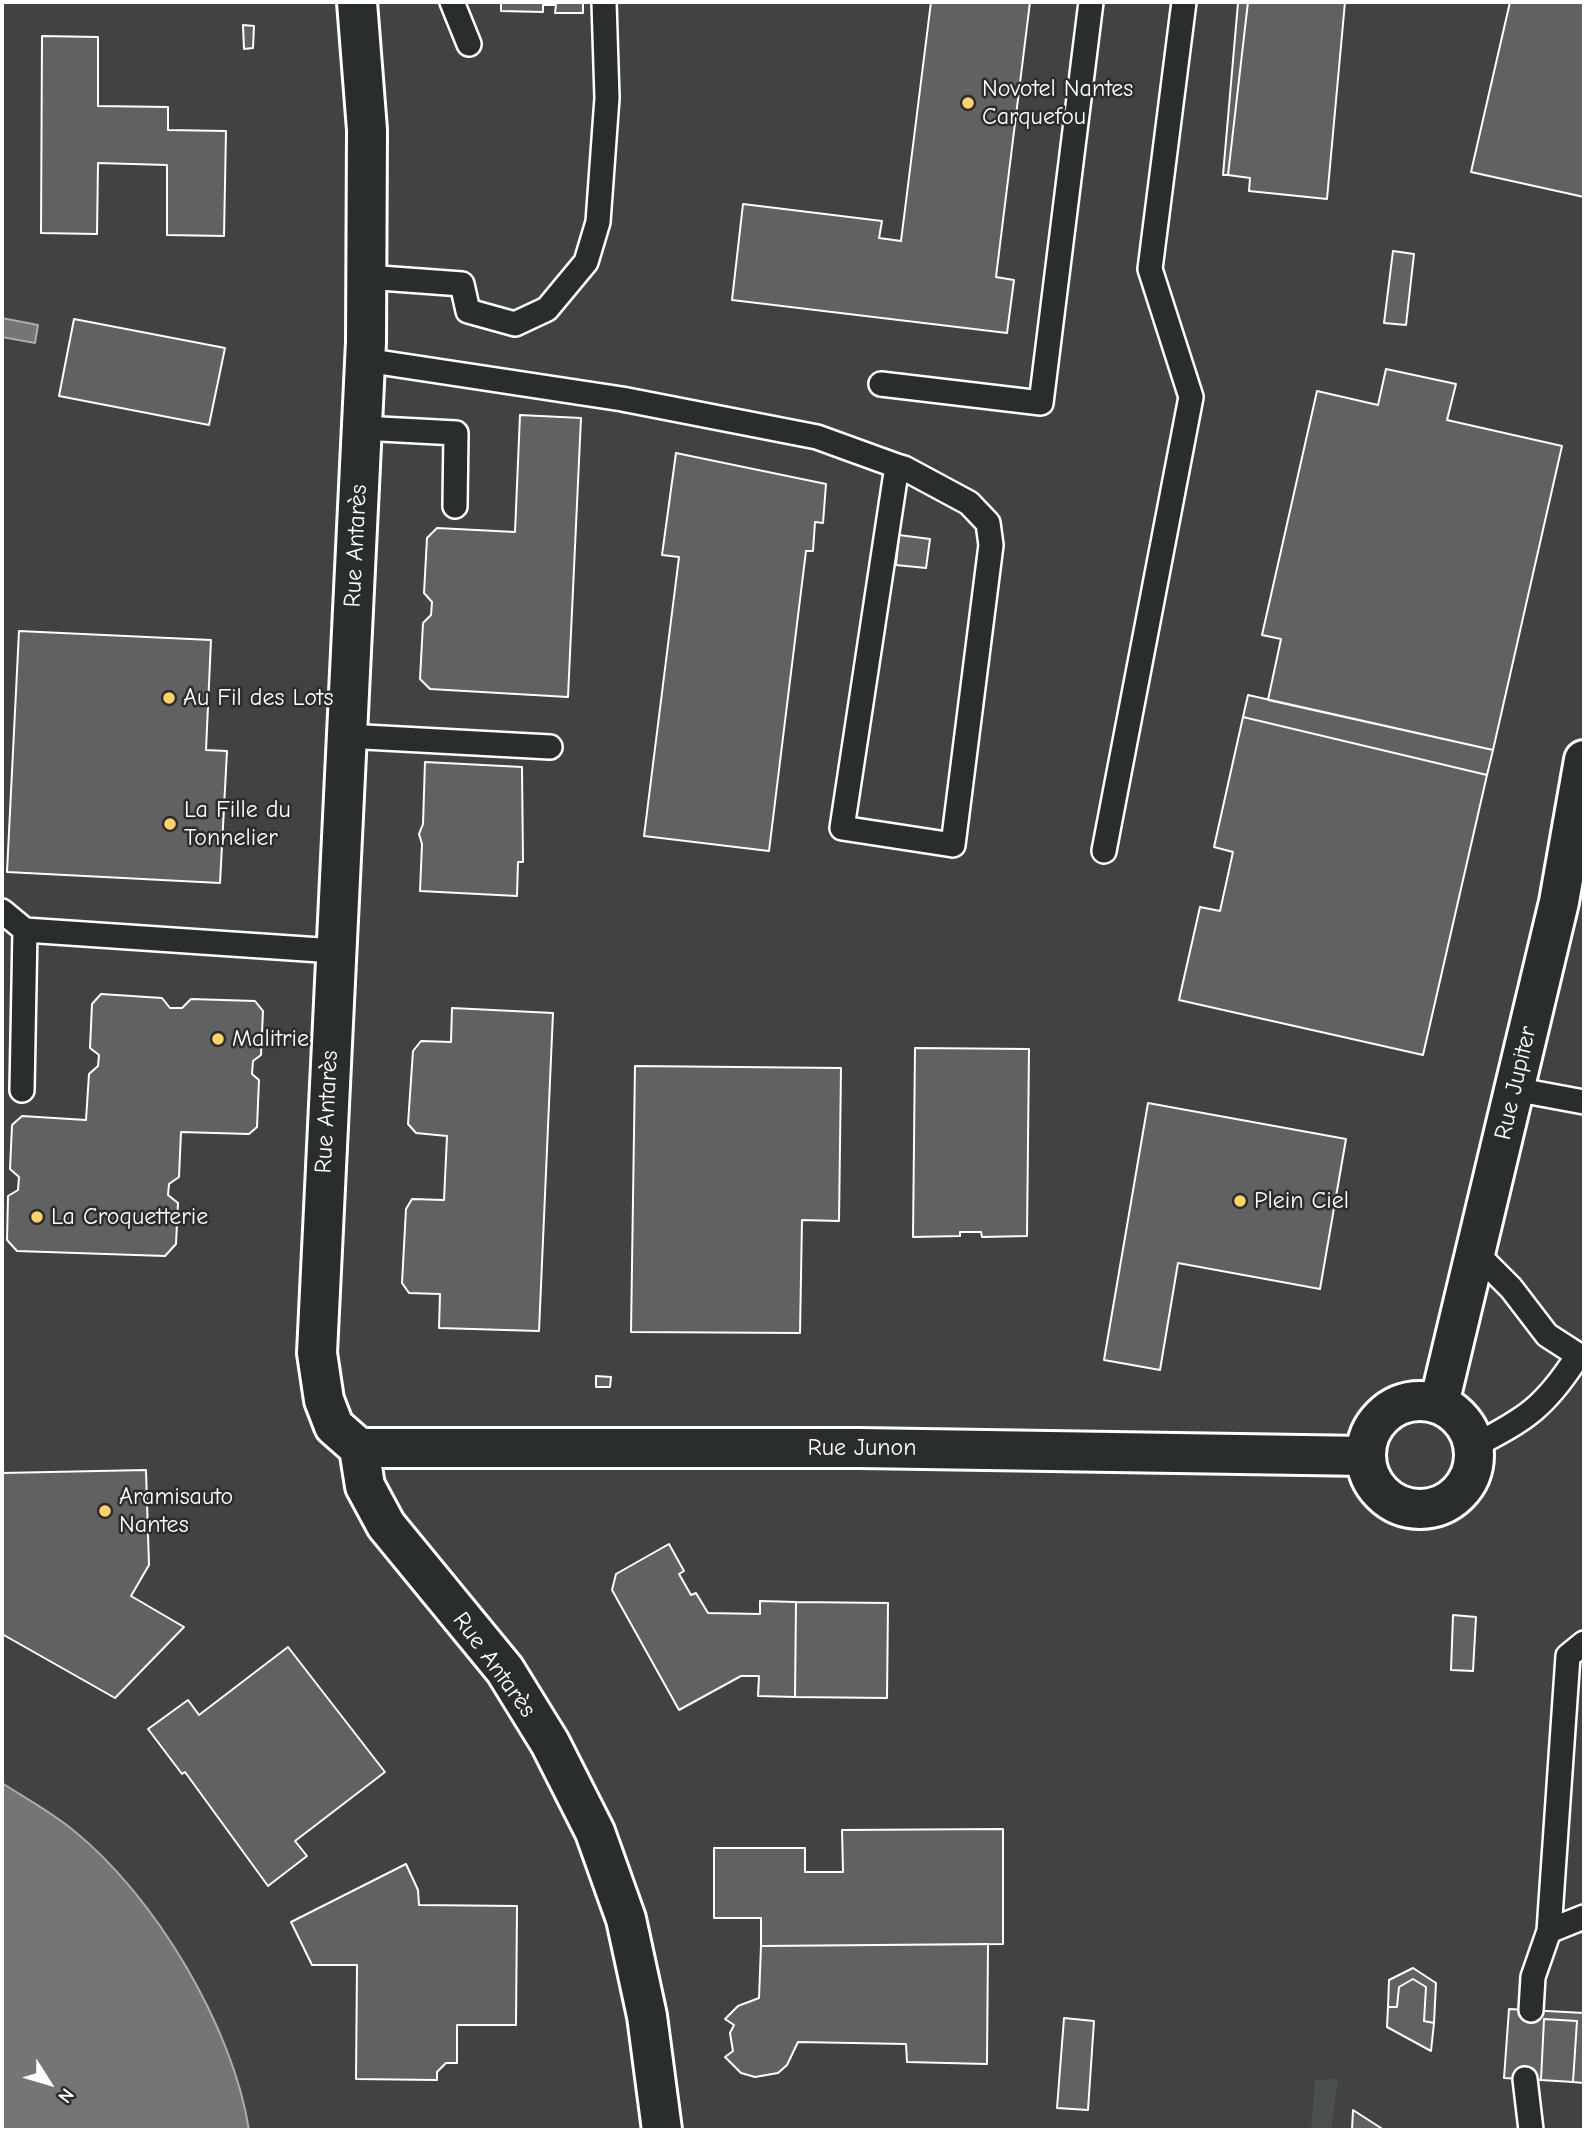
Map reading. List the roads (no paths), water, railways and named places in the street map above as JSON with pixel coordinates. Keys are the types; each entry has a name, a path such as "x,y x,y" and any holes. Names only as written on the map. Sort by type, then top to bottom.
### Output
{"street":[{"name":"Rue Antarès","path":"357,2 367,130 365,360 317,1353 324,1400 334,1426 359,1448 365,1486 386,1525 505,1670 550,1743 595,1832 628,1931 647,2016 662,2130"},
{"name":"Rue Jupiter","path":"1439,1404 1559,902 1584,760"},
{"path":"1424,1400 1456,1413 1468,1428 1474,1446 1474,1461 1469,1479 1448,1502 1430,1509 1411,1509 1391,1502 1377,1489 1368,1473 1366,1444 1373,1427 1388,1410 1406,1402 1424,1400"},
{"name":"Rue Junon","path":"359,1448 859,1448 1366,1456"}],"lane":[{"path":"452,2 469,44"},
{"path":"366,277 462,284 468,311 515,324 547,309 586,261 598,222 607,98 604,2"},
{"path":"881,384 1041,403 1091,2"},
{"path":"1104,851 1191,397 1150,269 1184,2"},
{"path":"365,360 622,400 817,437 897,466 969,503 988,523 991,545 953,845 842,828 897,466"},
{"path":"362,428 456,433 455,506"},
{"path":"346,736 550,747"},
{"path":"2,911 25,930 335,951"},
{"path":"22,1090 25,930"},
{"path":"1514,1089 1584,1102"},
{"path":"1474,1446 1525,1420 1555,1391 1581,1358 1547,1335 1511,1288 1475,1252"},
{"path":"1531,2010 1533,1977 1549,1931 1568,1656 1584,1643"},
{"path":"1549,1931 1584,1917"},
{"path":"1525,2079 1531,2130"}],"place":[{"name":"Novotel Nantes Carquefou","path":"968,103"},
{"name":"Au Fil des Lots","path":"169,698"},
{"name":"La Fille du Tonnelier","path":"170,824"},
{"name":"Malitrie","path":"218,1039"},
{"name":"Plein Ciel","path":"1240,1201"},
{"name":"La Croquetterie","path":"37,1217"},
{"name":"Aramisauto Nantes","path":"105,1511"}]}
